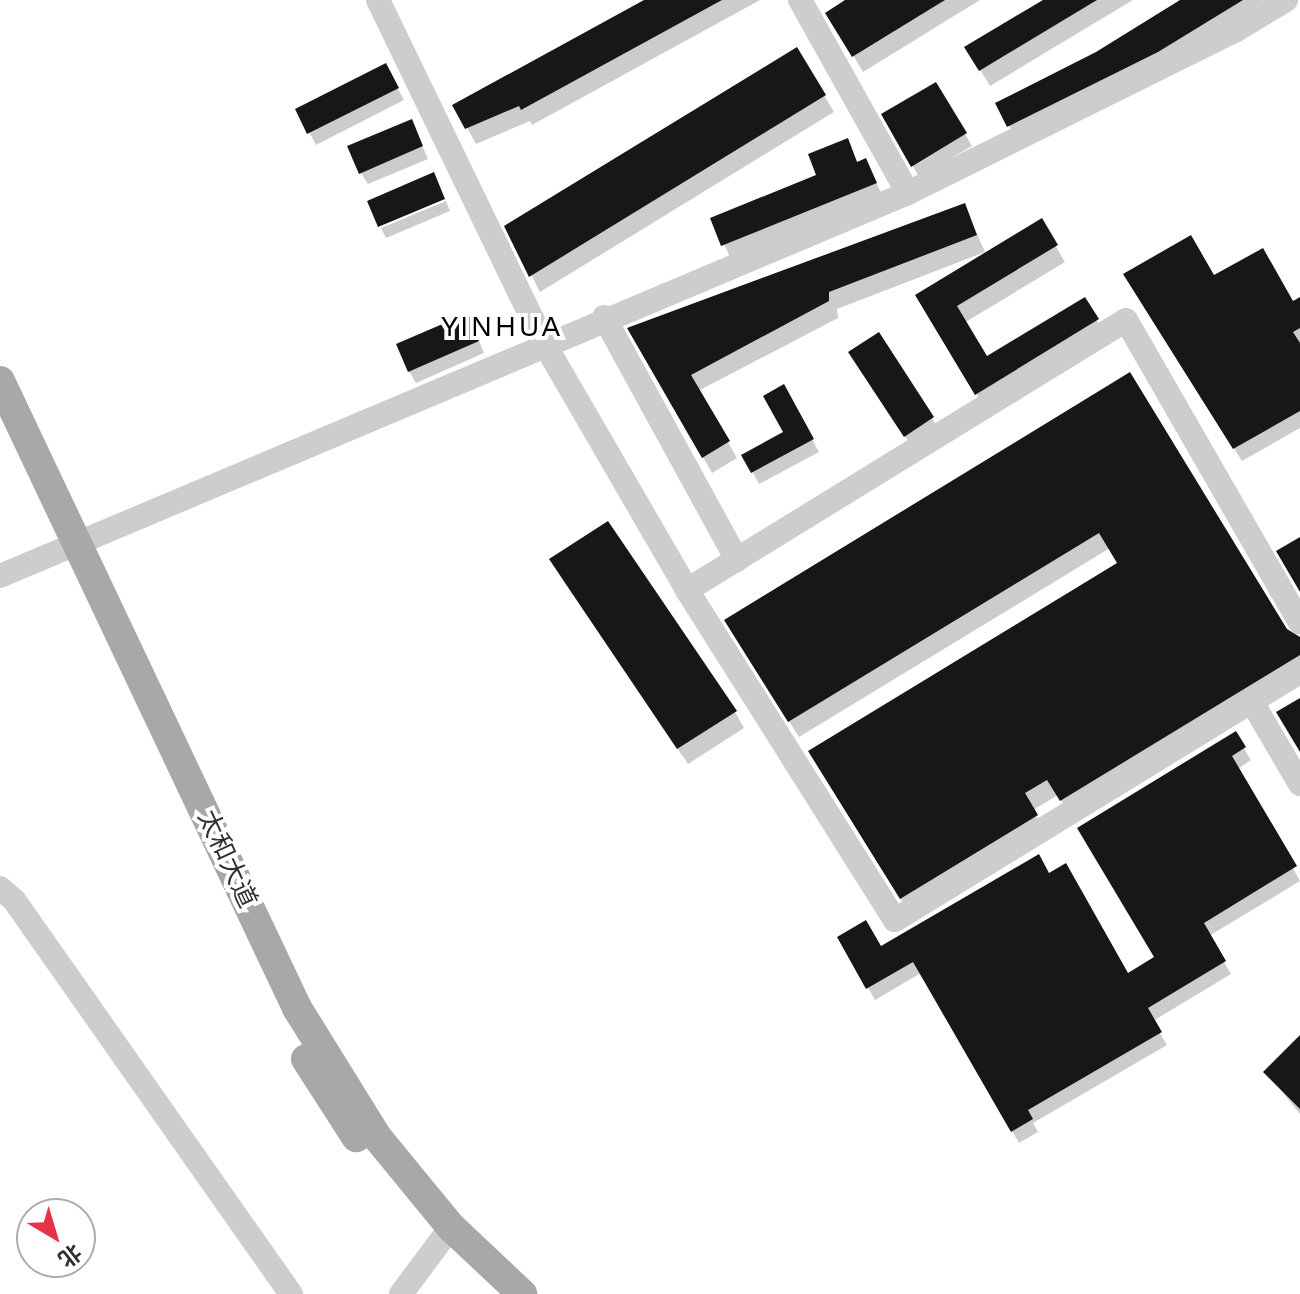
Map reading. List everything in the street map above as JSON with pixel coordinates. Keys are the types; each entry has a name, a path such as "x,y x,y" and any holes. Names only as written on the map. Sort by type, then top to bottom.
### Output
{"main road":[{"name":"太和大道","path":"0,381 67,544 279,1010 329,1101 391,1185 446,1234 522,1294"},
{"name":"太和大道","path":"0,423 67,544"},
{"name":"太和大道","path":"446,1234 494,1294"}],"street":[{"path":"378,0 544,343 687,590 895,920 1300,672"},
{"path":"800,0 908,193"},
{"path":"0,576 67,544 604,317 908,193 1233,32 1286,0"},
{"path":"604,317 737,560"},
{"path":"687,590 1126,320 1300,622"},
{"path":"1252,702 1300,784"},
{"path":"0,888 14,900 291,1294"},
{"path":"401,1294 446,1234"}],"building":[{"path":"644,0 722,0 521,110 519,106 465,129 452,105"},
{"path":"845,0 945,0 852,57 825,13"},
{"path":"1043,0 1097,0 979,71 964,47"},
{"path":"1180,0 1243,0 1158,52 1007,127 995,103 1096,52"},
{"path":"797,47 826,95 529,277 504,226"},
{"path":"386,63 399,88 307,134 295,109"},
{"path":"936,82 967,133 911,167 881,114"},
{"path":"412,119 423,146 359,174 347,146"},
{"path":"848,138 857,162 866,158 877,183 721,246 710,218 816,175 808,154"},
{"path":"434,172 445,199 378,227 367,201"},
{"path":"965,203 977,235 829,292 829,301 691,375 730,441 702,458 627,328"},
{"path":"1042,218 1058,245 957,306 987,356 1085,297 1099,319 975,395 915,295"},
{"path":"1191,235 1214,275 1263,248 1293,301 1300,297 1300,328 1293,332 1300,343 1300,411 1233,449 1123,274"},
{"path":"468,313 479,341 408,372 396,344"},
{"path":"879,332 934,417 904,437 848,352"},
{"path":"1130,372 1287,629 1300,637 1300,655 1060,801 1047,780 1025,793 1038,815 900,899 808,751 1117,563 1099,533 788,722 724,620"},
{"path":"784,384 814,439 751,473 741,455 783,432 763,396"},
{"path":"608,521 737,711 677,749 549,559"},
{"path":"1300,537 1300,592 1276,551"},
{"path":"1300,698 1300,752 1276,712"},
{"path":"1236,731 1246,747 1232,756 1297,866 1204,923 1226,961 1148,1008 1162,1032 1028,1110 1033,1119 1011,1132 913,962 866,989 837,937 866,920 881,946 1039,854 1049,873 1066,863 1128,973 1154,957 1077,828"},
{"path":"1300,1035 1300,1109 1263,1072"}],"district":[{"name":"YINHUA","path":"502,326"}]}
